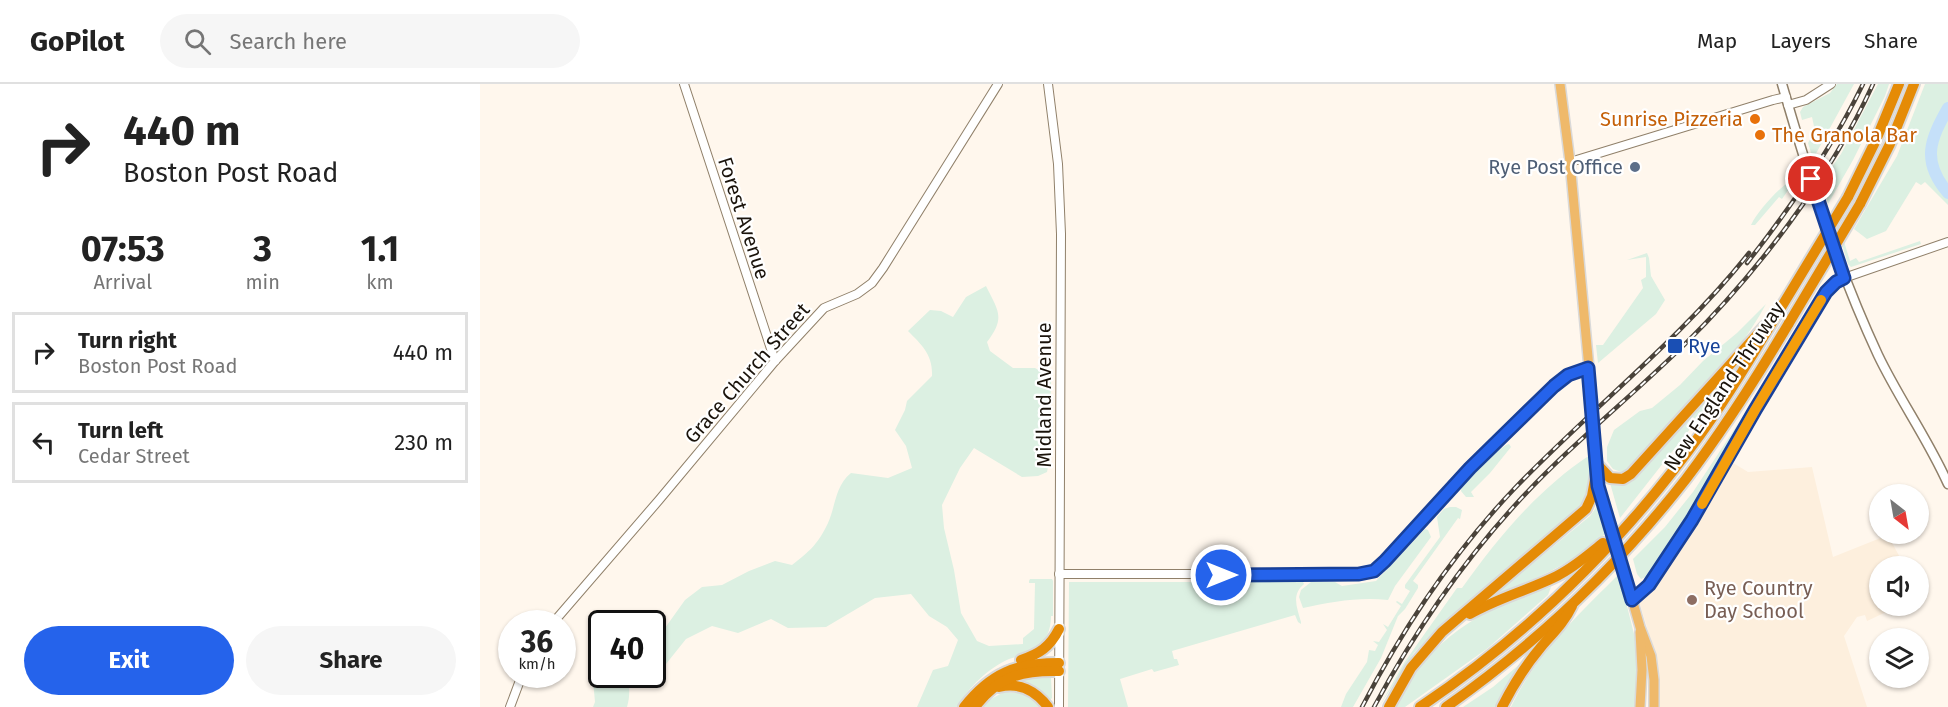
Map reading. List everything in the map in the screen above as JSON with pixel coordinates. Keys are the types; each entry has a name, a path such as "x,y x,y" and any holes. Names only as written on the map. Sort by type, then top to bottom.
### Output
{"highway":[{"name":"New England Thruway","path":"1421,706 1469,672 1534,620 1573,584 1628,524 1701,434 1729,393 1848,197 1876,140 1899,84"},
{"name":"New England Thruway","path":"1446,707 1507,661 1575,601 1638,536 1685,479 1742,399 1860,204 1890,144 1914,84"},
{"path":"1389,707 1404,677 1442,632 1581,514 1592,496 1596,469 1610,478 1623,479 1631,474 1746,346 1776,316"},
{"path":"1427,648 1470,614 1572,568 1628,524"},
{"path":"1502,707 1518,677 1566,620 1575,601"},
{"path":"975,707 1000,670 1036,655 1046,648 1059,629"},
{"path":"964,707 1001,674 1037,663 1059,667"},
{"path":"986,688 1021,687 1037,695 1048,707"}],"main road":[{"path":"1560,84 1570,162 1596,469 1607,518 1651,656 1654,707"},
{"path":"1782,84 1844,278 1879,356 1928,443 1948,484"},
{"path":"1640,627 1642,670 1640,707"}],"street":[{"name":"Forest Avenue","path":"684,84 706,157 775,361"},
{"name":"Grace Church Street","path":"564,610 775,361 824,308 857,294 872,283 999,84"},
{"name":"Midland Avenue","path":"1048,84 1058,164 1061,234 1059,707"},
{"path":"1570,162 1773,100 1806,100 1831,84"},
{"path":"1632,600 1649,585 1697,512 1826,292 1844,278 1948,242"},
{"path":"1059,574 1350,574 1374,571 1470,468 1554,386 1568,375 1588,368"},
{"path":"510,707 517,688"}],"shaded area":[{"path":"1730,461 1748,472 1812,467 1833,557 1869,543 1893,544 1899,556 1869,556 1869,616 1878,616 1867,621 1865,615 1857,617 1844,636 1867,707 1658,707 1659,688 1655,654 1639,601 1664,569"}],"green space":[{"path":"1837,84 1854,84 1813,159 1808,143 1815,131 1812,117 1802,120 1800,112 1803,107 1830,93"},
{"path":"1878,84 1889,84 1885,96 1828,204 1822,181 1841,154"},
{"path":"1925,84 1948,84 1948,205 1925,182 1921,185 1916,182 1886,231 1867,239 1854,229 1897,156"},
{"path":"1798,176 1782,199 1779,197 1755,225 1751,225 1759,212 1785,184"},
{"path":"1837,219 1850,261 1856,258 1859,262 1920,241 1921,244 1851,267 1848,264 1835,222"},
{"path":"1647,253 1651,276 1665,300 1656,314 1598,363 1596,345 1603,345 1643,288 1641,280 1646,277 1646,257 1627,260"},
{"path":"986,286 997,308 997,326 987,342 990,351 1013,368 1035,368 1051,377 1050,457 1047,472 1038,476 1022,477 974,448 960,468 942,505 944,528 961,613 977,641 989,646 1023,644 1023,638 1034,629 1035,583 1029,583 1029,581 1030,579 1052,579 1053,616 1051,616 1047,635 1040,646 1001,663 987,673 967,692 958,707 917,707 933,670 948,666 958,640 947,627 929,616 911,594 875,598 826,627 788,628 771,619 738,633 712,626 686,639 666,664 666,627 685,600 702,587 722,585 775,561 792,565 817,542 831,516 839,490 851,473 888,478 912,468 906,446 895,430 907,401 932,376 932,369 926,351 908,331 930,310 941,311 953,317 966,297"},
{"path":"1766,304 1737,349 1685,411 1630,469 1621,472 1613,469 1607,461 1607,447 1614,430 1640,411 1652,408 1680,385"},
{"path":"1727,374 1729,375 1697,420 1620,518 1610,483 1635,478"},
{"path":"1751,404 1704,491 1650,575 1641,579 1637,574 1633,559 1665,527 1693,492"},
{"path":"1509,444 1511,447 1471,492 1474,497 1466,497 1461,491 1472,472"},
{"path":"1590,455 1591,493 1589,500 1414,653 1379,707 1404,663 1457,588 1462,588 1490,551 1536,499 1571,468"},
{"path":"1598,505 1606,533 1566,563 1493,596 1590,516"},
{"path":"1450,507 1462,510 1460,519 1458,518 1413,581 1418,588 1398,616 1381,658 1353,707 1341,707 1346,694 1367,662 1369,650 1375,651 1378,645 1373,641 1379,642 1387,630 1383,624 1388,627 1401,606 1396,602 1402,604 1410,591 1405,588 1405,585 1440,537 1437,517 1444,509"},
{"path":"1425,529 1431,537 1395,586 1388,600 1355,600 1303,608 1299,597 1301,590 1311,582 1335,582 1342,586 1376,581"},
{"path":"1619,574 1636,642 1639,671 1637,707 1511,707 1545,652"},
{"path":"1069,582 1303,582 1296,597 1301,624 1295,615 1172,651 1179,665 1154,672 1152,669 1120,679 1128,707 1068,707"},
{"path":"1551,587 1548,595 1488,648 1405,707 1396,707 1424,662 1460,629 1502,605"},
{"path":"1528,657 1497,707 1463,707 1493,687"},
{"path":"1035,677 1051,677 1052,698 1050,700 1034,687 1020,682"},
{"path":"594,688 629,688 627,707 593,707 595,702"},
{"path":"1004,692 1030,696 1042,707 983,707 989,700"}],"waterway":[{"path":"1948,108 1937,130 1931,150 1934,171 1948,193"}],"railway":[{"path":"1747,263 1810,176 1863,84"},
{"path":"1374,707 1439,600 1496,527 1557,462 1685,344 1739,287 1765,255 1814,188 1856,118 1873,84"},
{"path":"1362,707 1412,620 1450,565 1492,513 1544,459 1694,315 1749,253"}],"slow traffic":[{"path":"1702,504 1821,300"}],"place":[{"name":"Sunrise Pizzeria","path":"1755,119"},
{"name":"The Granola Bar","path":"1760,135"},
{"name":"Rye Post Office","path":"1635,167"},
{"name":"Rye","path":"1675,346"},
{"name":"Rye Country Day School","path":"1692,600"}],"route":[{"path":"1221,575 1359,574 1374,571 1470,468 1554,386 1568,375 1588,368 1598,486 1632,600 1642,593 1667,560 1712,488 1755,410 1826,292 1830,286 1844,278 1811,179"}]}
